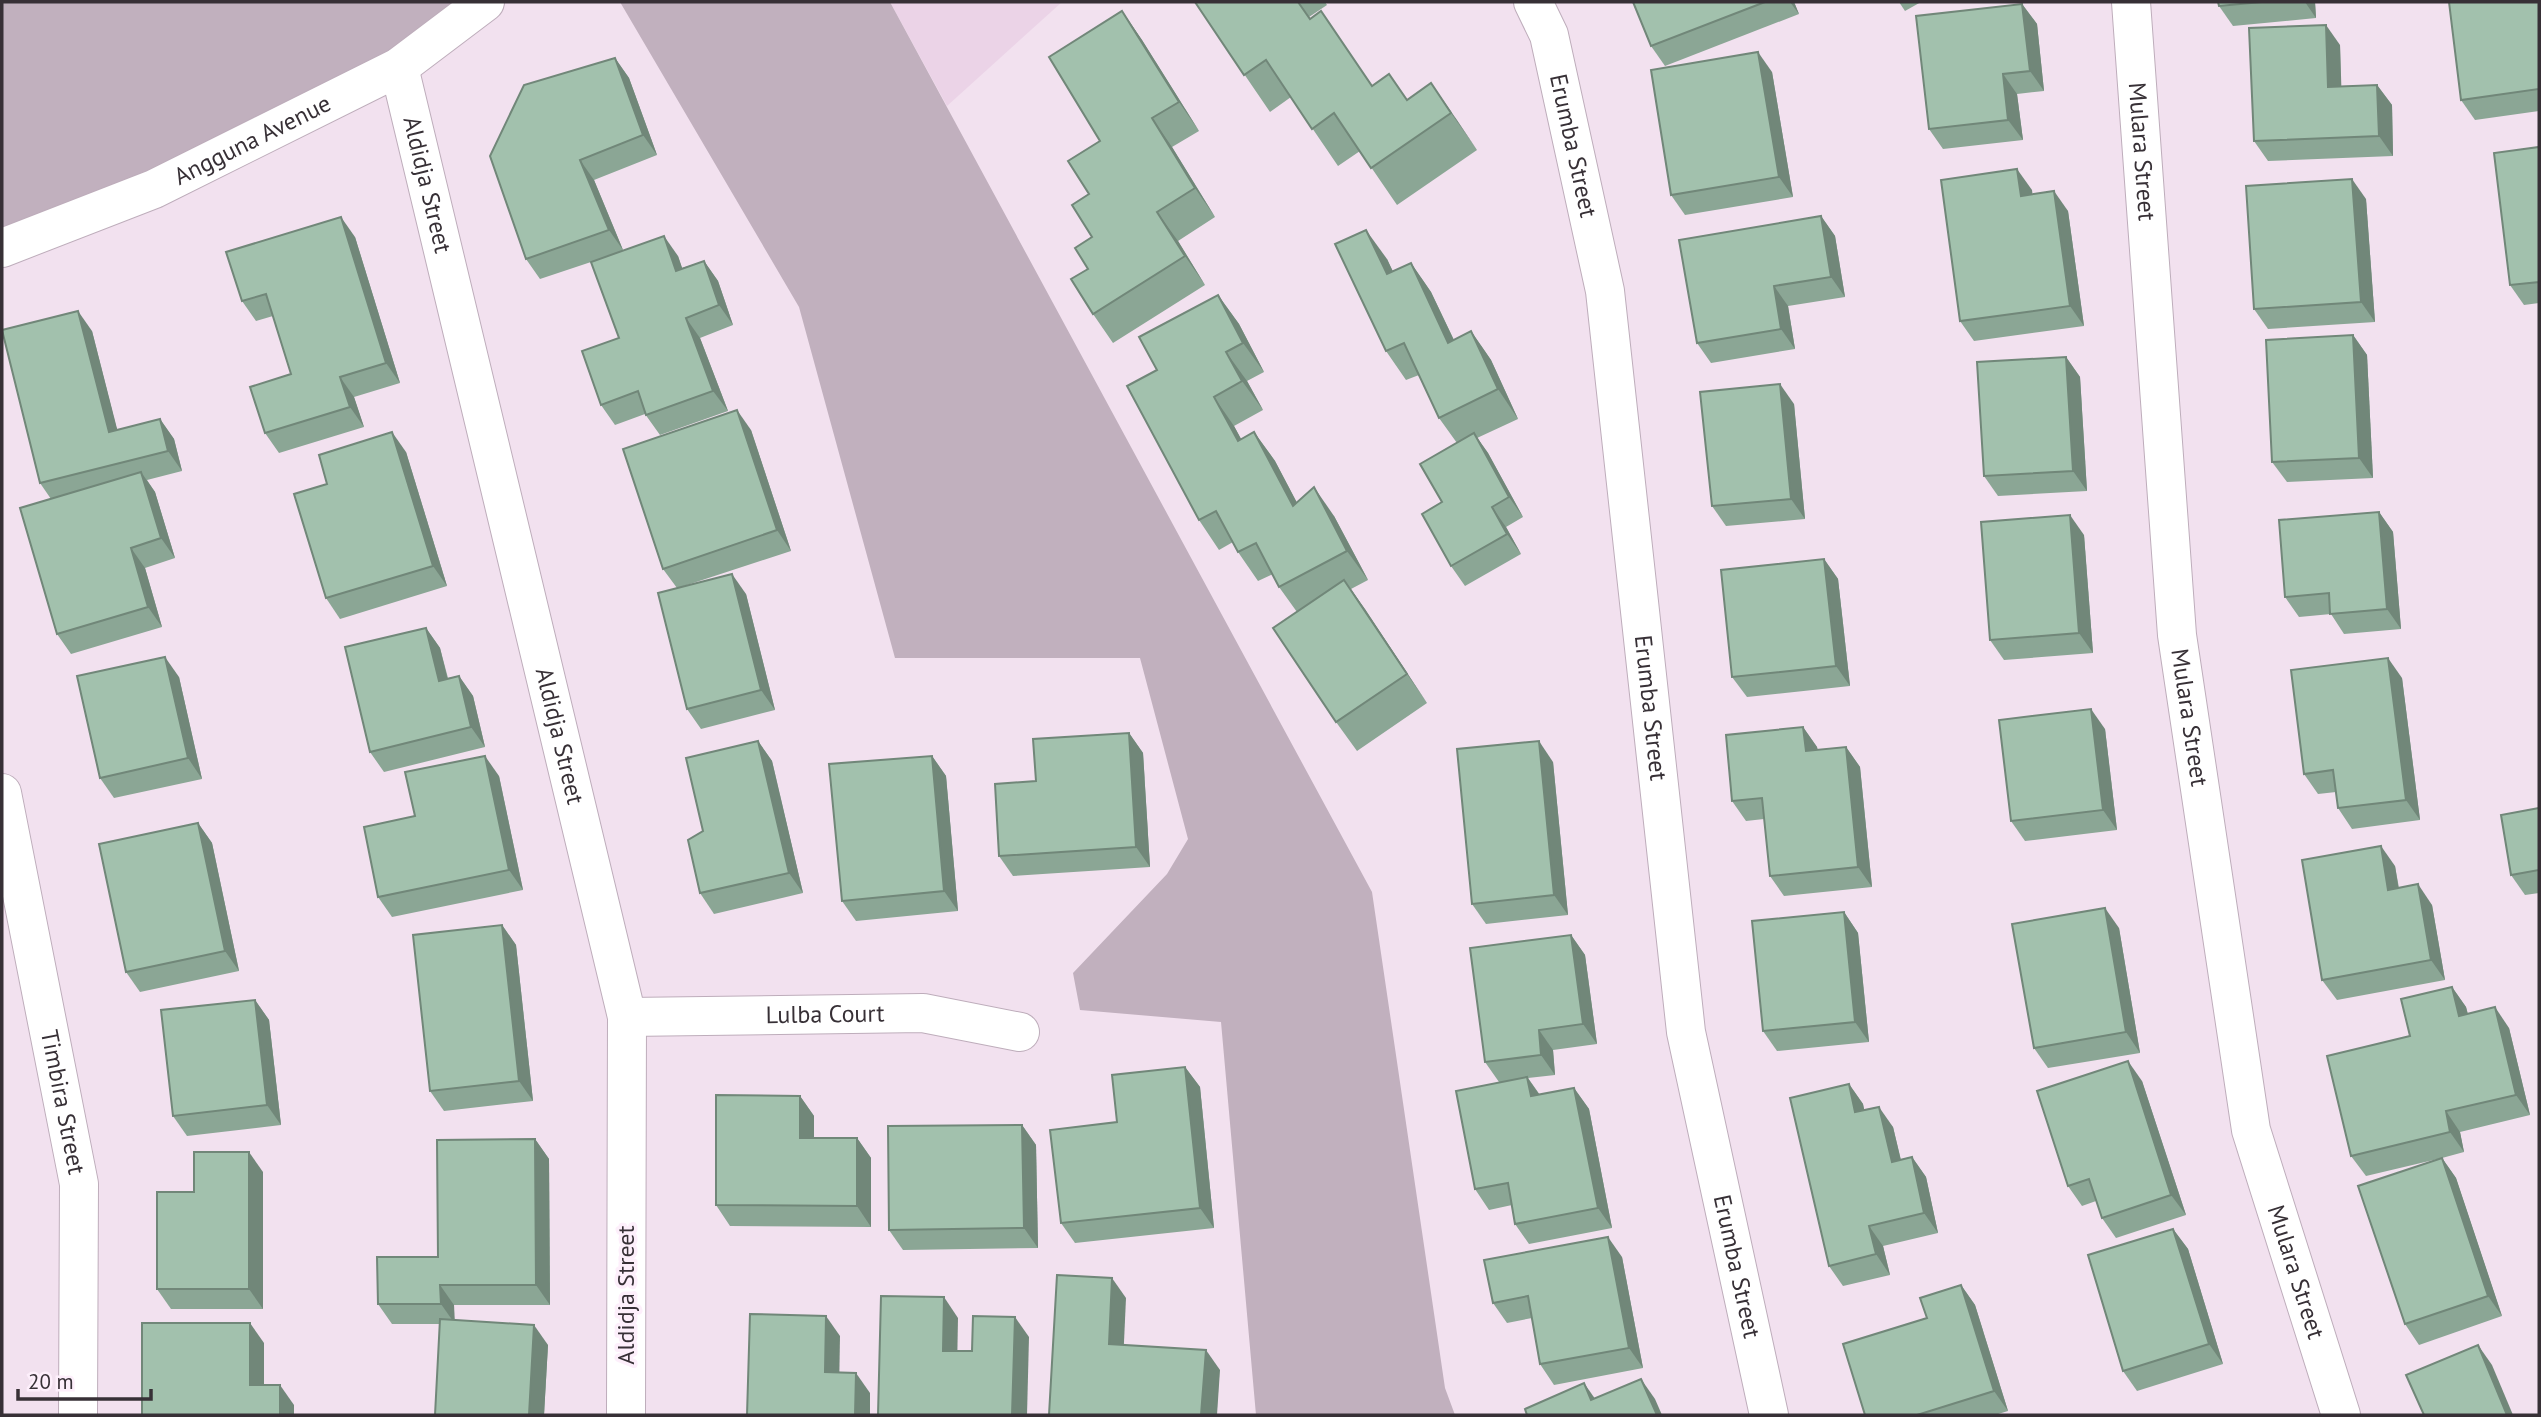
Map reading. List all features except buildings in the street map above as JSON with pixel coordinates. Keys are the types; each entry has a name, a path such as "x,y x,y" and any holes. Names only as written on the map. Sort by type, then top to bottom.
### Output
{"street":[{"name":"Angguna Avenue","path":"2,248 153,189 398,67 485,2"},
{"name":"Erumba Street","path":"1533,2 1549,35 1605,291 1686,1032 1769,1415"},
{"name":"Mulara Street","path":"2131,2 2178,635 2251,1130 2341,1415"},
{"name":"Aldidja Street","path":"398,67 626,1017 626,1415"},
{"name":"Timbira Street","path":"2,793 79,1184 78,1415"},
{"name":"Lulba Court","path":"626,1017 923,1013 1020,1032"}],"shaded area":[{"path":"2,2 485,2 2,248"},
{"path":"620,2 890,2 1372,892 1445,1388 1455,1415 1256,1415 1221,1022 1080,1010 1073,973 1167,874 1188,839 1140,658 895,658 799,307"},
{"path":"890,2 1062,2 947,106"}]}
